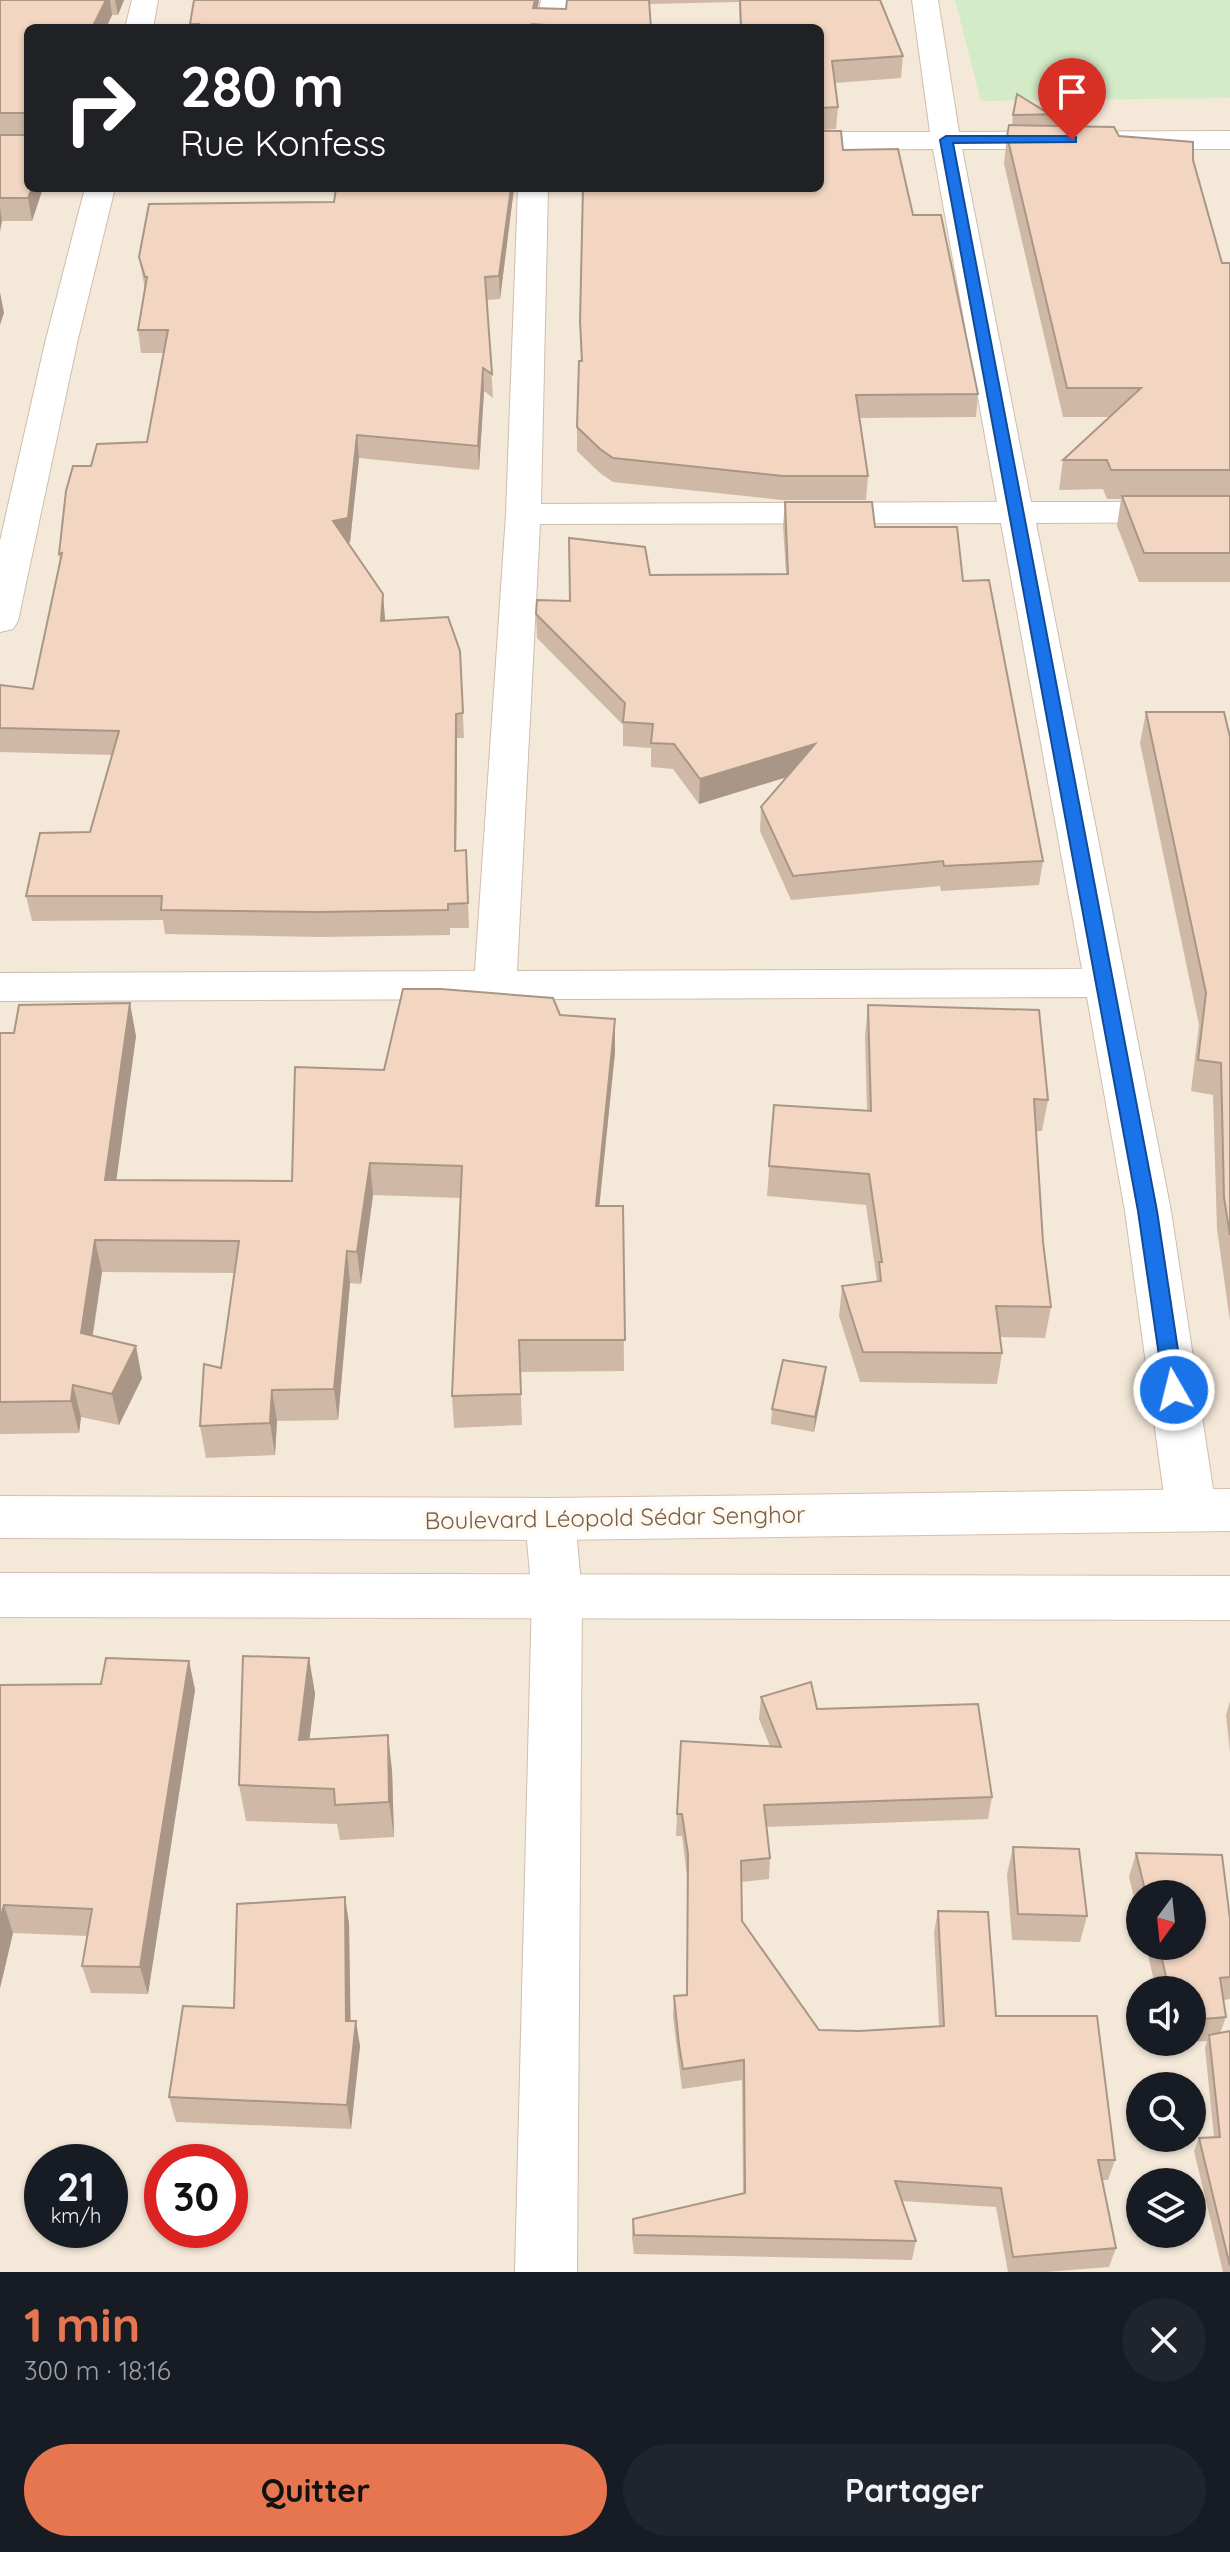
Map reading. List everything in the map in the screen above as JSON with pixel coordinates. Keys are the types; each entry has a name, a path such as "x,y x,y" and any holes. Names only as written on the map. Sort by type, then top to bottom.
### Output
{"street":[{"path":"140,24 145,0"},
{"path":"551,24 554,0"},
{"path":"925,0 946,140 1148,1211 1211,1509"},
{"path":"824,141 1230,140"},
{"path":"2,607 61,343 99,192"},
{"path":"495,984 523,514 533,192"},
{"path":"523,514 1230,512"},
{"path":"0,987 1105,983"},
{"name":"Boulevard Léopold Sédar Senghor","path":"0,1517 550,1519 1211,1509"},
{"path":"546,2272 557,1595 550,1519"},
{"path":"0,1595 1230,1598"}],"shaded area":[{"path":"0,0 1230,0 1230,2272 0,2272"}],"green space":[{"path":"955,0 1230,0 1230,98 981,101"}],"building":[{"path":"0,0 106,0 94,24 24,24 24,113 0,113"},
{"path":"194,0 535,0 533,8 566,9 567,0 649,0 651,24 199,24 190,24"},
{"path":"740,0 880,0 903,56 832,61 838,107 824,108 824,24 741,24"},
{"path":"1017,94 1046,112 1059,111 1062,114 1013,115"},
{"path":"1009,125 1114,127 1119,136 1193,142 1193,160 1222,263 1230,263 1230,470 1111,470 1107,460 1063,460 1141,388 1067,388 1007,136"},
{"path":"824,131 841,131 843,150 898,149 913,215 941,215 978,394 856,395 868,476 783,476 613,458 577,427 579,361 582,361 583,192 824,192"},
{"path":"0,135 24,135 24,192 30,192 28,198 0,198"},
{"path":"335,192 510,192 499,276 485,277 492,374 483,368 478,446 357,435 348,518 333,521 383,594 381,621 448,617 460,651 463,713 456,714 455,851 466,850 468,903 448,904 448,910 161,910 162,896 26,896 40,833 90,832 119,731 0,728 0,685 33,689 62,553 59,554 66,491 73,466 91,466 97,444 147,442 168,330 138,330 147,277 139,257 149,204 334,202"},
{"path":"1122,496 1230,496 1230,553 1144,553"},
{"path":"785,502 872,502 875,527 957,527 963,581 989,580 1043,861 944,866 943,861 793,876 761,807 815,744 700,779 674,744 651,743 653,724 623,722 625,703 536,614 537,600 570,601 569,538 645,547 650,575 788,574"},
{"path":"1146,712 1224,712 1230,737 1230,1235 1224,1198 1221,1063 1198,1060 1206,993"},
{"path":"403,989 553,998 560,1015 615,1019 596,1206 623,1206 625,1340 519,1340 521,1394 452,1396 462,1166 370,1163 357,1252 347,1251 334,1389 272,1390 270,1423 200,1426 204,1364 221,1368 239,1241 95,1240 81,1333 136,1346 112,1394 73,1385 71,1401 0,1402 0,1033 14,1033 19,1005 130,1003 105,1180 292,1181 295,1067 384,1070"},
{"path":"868,1005 1039,1010 1048,1100 1034,1099 1043,1242 1051,1307 996,1306 1002,1353 863,1352 842,1286 881,1281 879,1262 882,1262 869,1174 769,1166 774,1105 871,1111"},
{"path":"783,1360 826,1367 815,1417 772,1409"},
{"path":"243,1656 309,1658 299,1740 388,1735 389,1802 335,1805 334,1789 239,1785"},
{"path":"106,1658 189,1661 140,1967 82,1966 92,1909 4,1905 0,1920 0,1685 101,1684"},
{"path":"811,1682 817,1709 978,1704 992,1797 764,1805 770,1858 741,1861 742,1921 819,2030 859,2031 944,2026 938,1911 988,1912 996,2016 1097,2016 1115,2160 1098,2160 1116,2248 1013,2257 1001,2188 895,2181 916,2241 634,2235 633,2219 745,2193 744,2060 683,2069 679,2045 674,1996 687,1995 688,1854 682,1814 677,1814 681,1741 781,1747 761,1697"},
{"path":"1013,1847 1079,1849 1087,1916 1018,1914"},
{"path":"1136,1853 1222,1855 1230,1919 1230,1977 1220,1978 1226,2017 1206,2019 1206,1976 1166,1976 1162,1960 1206,1960 1206,1880 1143,1880"},
{"path":"345,1897 346,2021 356,2021 347,2105 169,2097 183,2006 234,2008 237,1904"},
{"path":"1230,2031 1230,2266 1202,2152 1206,2152 1206,2138 1220,2137 1209,2035"}],"route":[{"path":"1072,140 946,140 1148,1211 1174,1390"}]}
